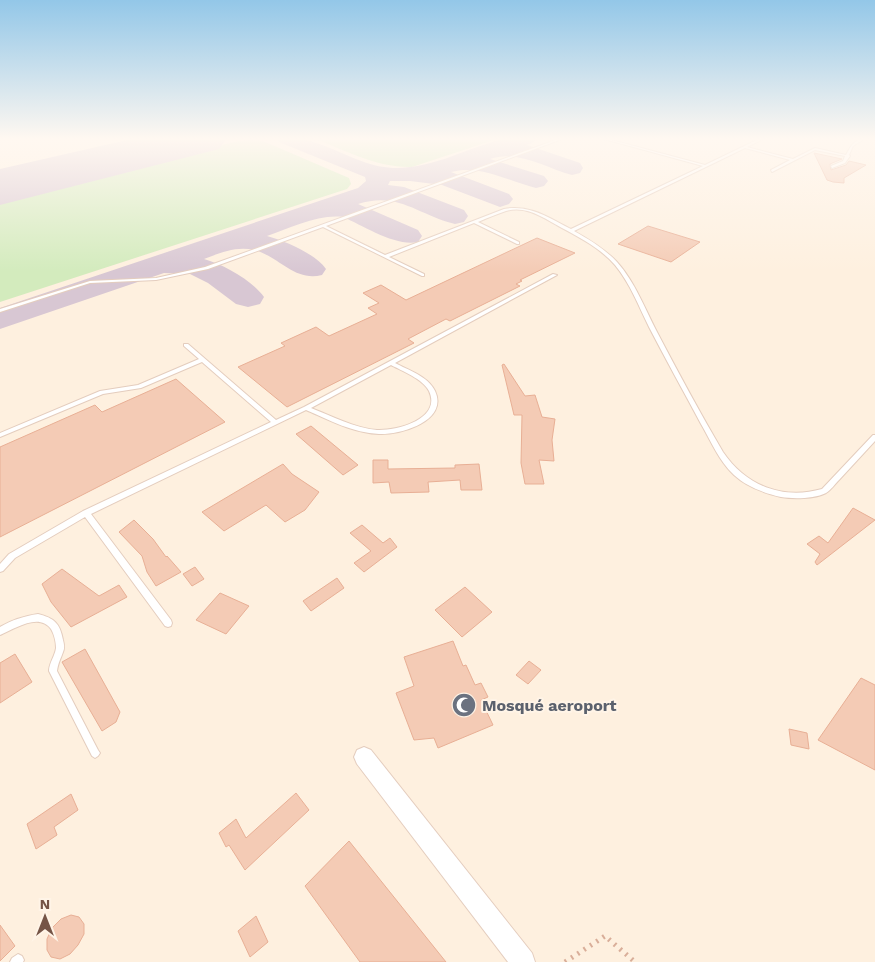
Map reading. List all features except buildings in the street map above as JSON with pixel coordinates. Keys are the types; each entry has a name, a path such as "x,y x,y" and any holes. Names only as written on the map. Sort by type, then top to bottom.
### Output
{"street":[{"path":"364,757 523,962"}],"lane":[{"path":"0,311 90,282 156,279 206,268 439,183"},
{"path":"571,231 667,183"},
{"path":"386,256 505,210 531,210 571,231 608,256 623,272 674,371 728,464 744,478 762,488 784,495 806,496 816,494 824,491 875,437"},
{"path":"475,222 518,243"},
{"path":"322,225 422,275"},
{"path":"0,569 12,556 86,513 306,408 555,275"},
{"path":"186,345 274,422"},
{"path":"0,436 102,392 139,387 202,360"},
{"path":"306,408 370,431 399,430 417,424 424,420 432,408 434,403 432,391 423,381 391,363"},
{"path":"86,513 168,623"},
{"path":"0,631 16,622 32,617 49,621 54,626 60,644 53,662 52,671 95,754"}],"path":[{"path":"566,962 605,936 635,962"}],"green space":[{"path":"72,183 351,184 347,189 0,302 0,201"}],"taxiway":[{"path":"367,193 377,183"},
{"path":"459,183 500,199"},
{"path":"367,193 395,192 455,216"},
{"path":"0,319 367,193"},
{"path":"318,210 334,208 349,210 408,236"},
{"path":"230,241 264,244 311,269"},
{"path":"165,264 179,263 201,267 219,276 248,297"}],"runway":[{"path":"0,187 17,183"}],"place":[{"name":"Mosqué aeroport","path":"464,705"}]}
